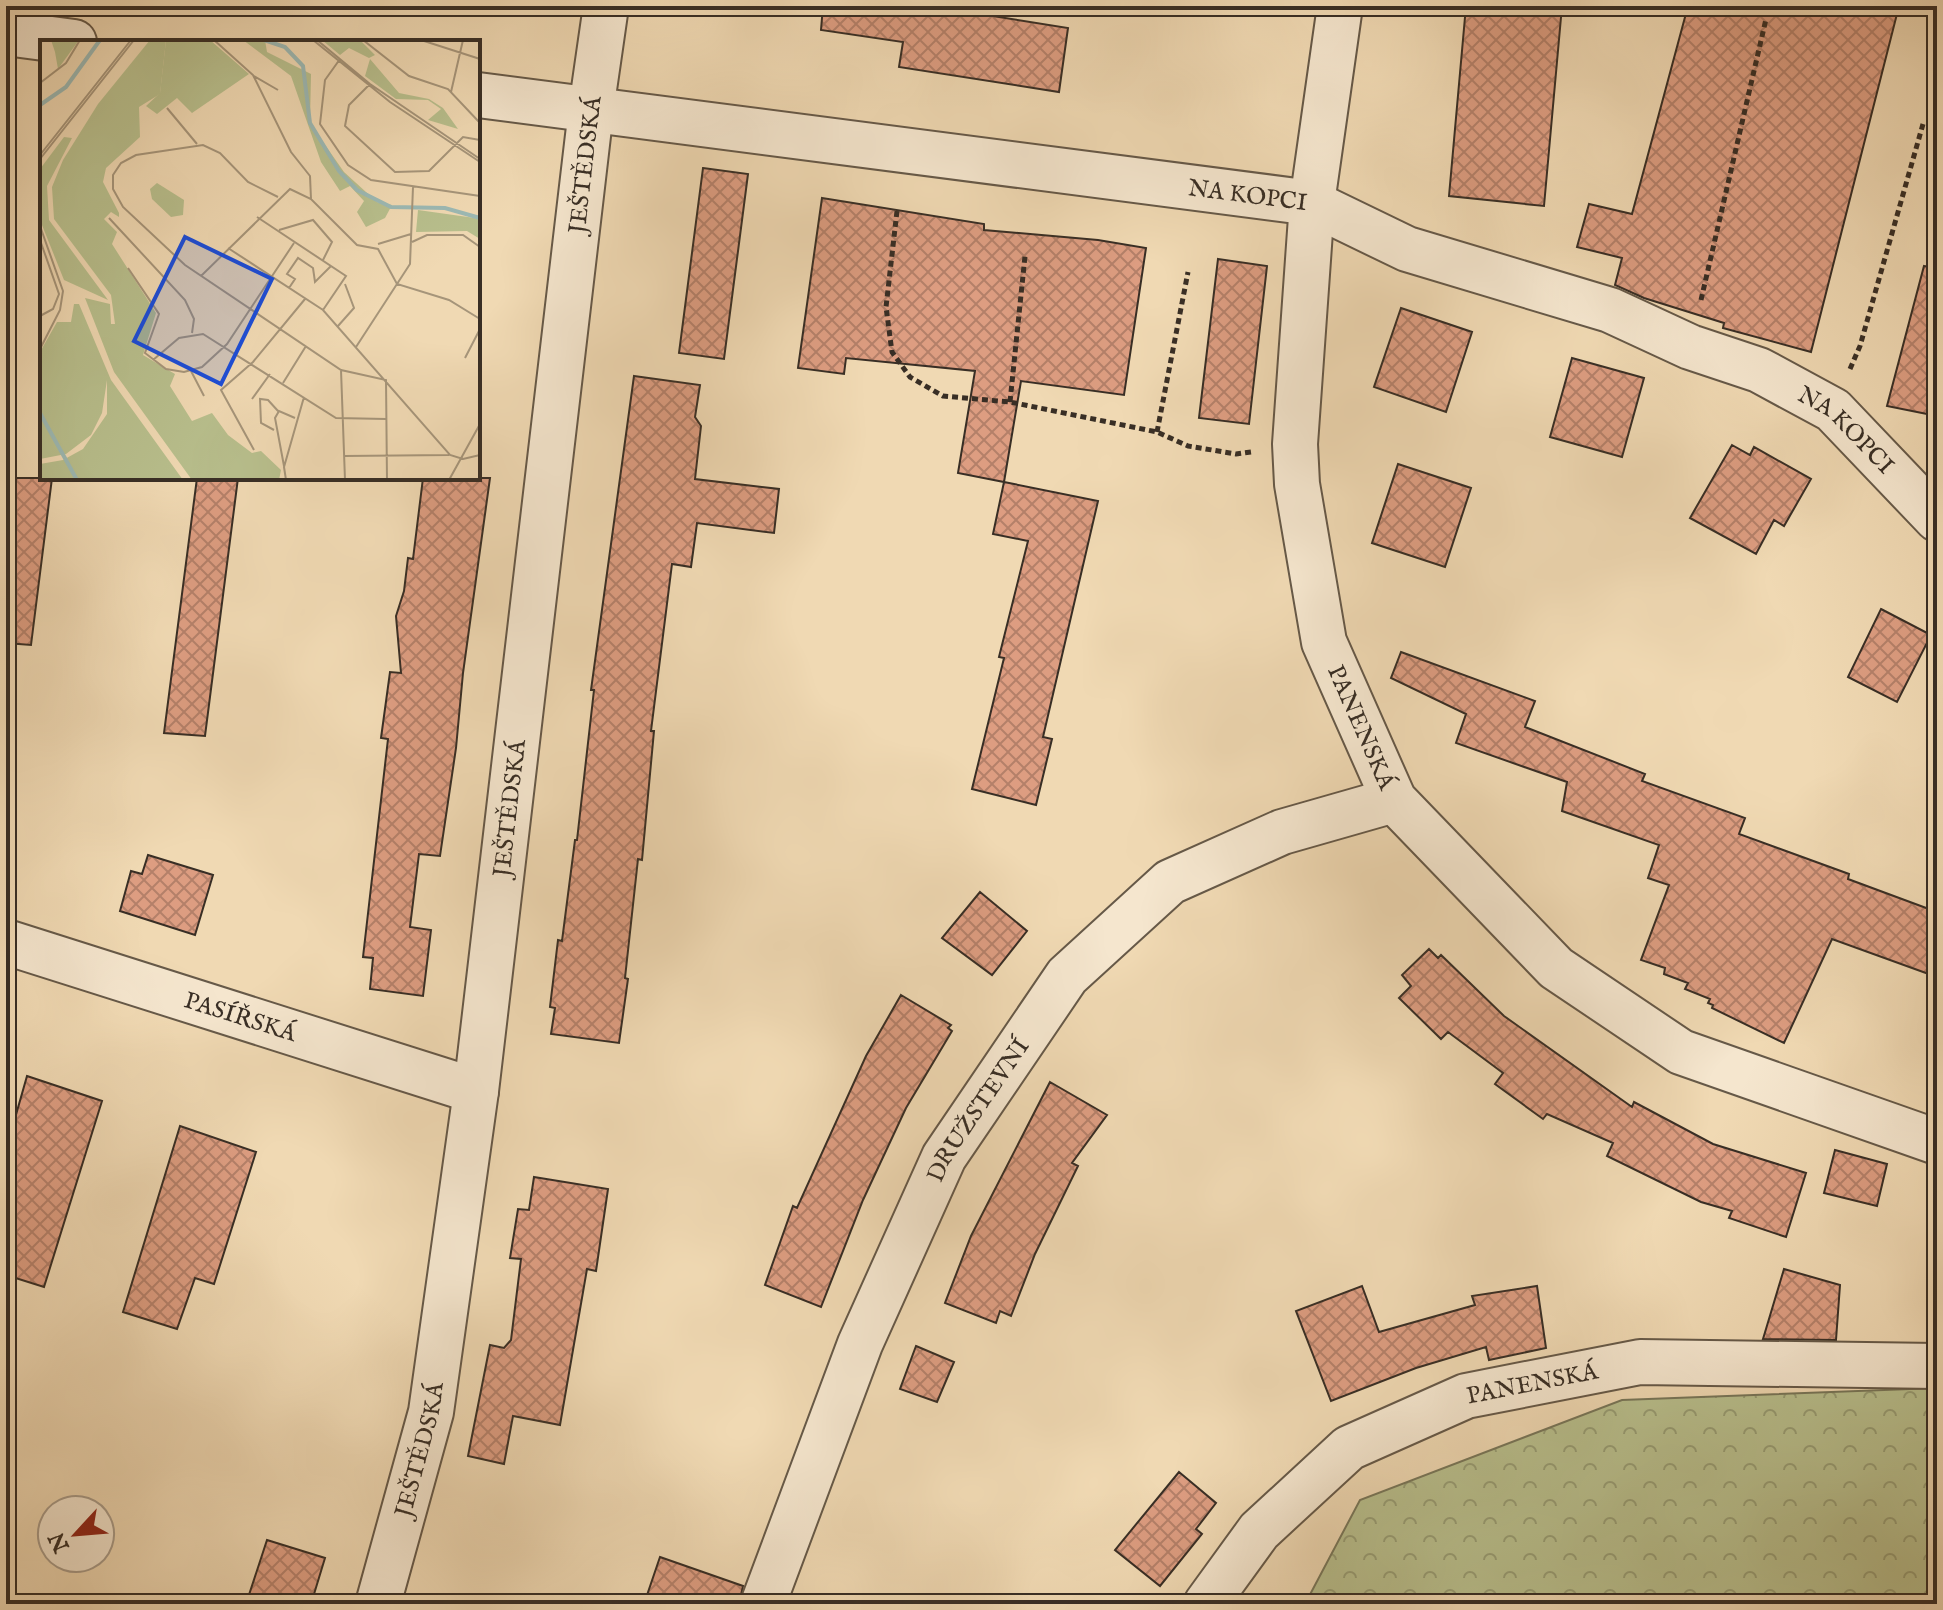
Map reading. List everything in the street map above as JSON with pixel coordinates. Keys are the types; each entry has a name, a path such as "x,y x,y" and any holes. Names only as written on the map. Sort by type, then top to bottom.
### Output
{"street":[{"name":"JEŠTĚDSKÁ","path":"378,1604 431,1412 476,1091 591,110 606,6"},
{"name":"PANENSKÁ","path":"1340,6 1312,203 1295,444 1297,484 1324,642 1394,800 1556,968 1681,1052 1937,1142"},
{"path":"6,33 59,40"},
{"name":"NA KOPCI","path":"480,95 1312,203 1407,249 1610,310 1690,347 1759,370 1833,410 1937,519"},
{"name":"DRUŽSTEVNÍ","path":"763,1604 860,1344 944,1157 1067,976 1170,882 1282,832 1394,800"},
{"name":"PASÍŘSKÁ","path":"6,942 476,1091"},
{"name":"PANENSKÁ","path":"1206,1604 1259,1531 1349,1448 1466,1396 1640,1362 1937,1366"}],"path":[{"path":"1690,347 1766,19"},
{"path":"1833,410 1860,346 1923,124"},
{"path":"897,211 886,307 892,352 910,377 943,396 1010,402 1157,432 1188,446 1236,454 1295,444"},
{"path":"1010,402 1025,256"},
{"path":"1157,432 1188,272"}],"green space":[{"path":"1937,1388 1937,1604 1305,1604 1360,1500 1622,1400"}],"building":[{"path":"823,6 954,6 954,10 1068,28 1059,92 899,67 903,42 821,30"},
{"path":"1466,6 1562,6 1544,206 1449,196"},
{"path":"1688,6 1899,6 1811,352 1723,328 1724,323 1644,298 1615,285 1622,258 1577,247 1589,204 1632,214"},
{"path":"703,168 748,174 724,359 679,353"},
{"path":"822,198 984,224 984,230 1098,240 1146,248 1124,395 1021,381 1004,482 958,473 975,371 846,358 844,374 798,368"},
{"path":"1218,259 1267,266 1249,424 1199,418"},
{"path":"1924,266 1937,268 1937,416 1887,406"},
{"path":"1401,308 1472,332 1446,412 1374,387"},
{"path":"1572,358 1644,378 1622,457 1550,437"},
{"path":"634,376 700,385 695,417 701,426 695,479 779,489 774,533 697,523 691,567 672,564 651,731 654,731 642,860 638,859 619,1043 551,1034 555,1008 550,1007 558,940 562,941 577,840 594,690 591,690"},
{"path":"1732,445 1750,455 1754,447 1811,479 1784,526 1774,520 1756,554 1690,518"},
{"path":"1398,464 1471,488 1445,567 1372,543"},
{"path":"6,478 52,480 31,645 6,643"},
{"path":"490,478 440,856 419,854 410,927 431,930 423,996 370,989 373,958 363,957 388,739 381,738 390,672 401,673 396,616 404,591 408,558 413,559 423,480"},
{"path":"197,480 238,480 205,736 164,733"},
{"path":"1004,482 1098,501 1043,737 1052,739 1036,805 972,789 1004,658 999,657 1028,541 993,534"},
{"path":"1881,609 1931,635 1897,702 1848,677"},
{"path":"1401,652 1535,701 1525,727 1645,774 1642,781 1745,818 1739,834 1849,874 1848,879 1937,912 1937,977 1832,939 1784,1043 1712,1008 1713,1005 1708,1003 1710,999 1685,989 1688,983 1664,974 1665,968 1641,960 1669,885 1648,878 1659,845 1562,811 1567,782 1456,743 1466,714 1391,678"},
{"path":"148,855 213,875 195,935 120,911 131,871 142,874"},
{"path":"980,892 1027,931 992,975 942,938"},
{"path":"1429,949 1438,958 1441,955 1504,1016 1632,1107 1634,1102 1713,1144 1806,1173 1786,1237 1729,1218 1732,1211 1701,1202 1607,1156 1613,1143 1547,1114 1543,1119 1495,1084 1503,1073 1448,1032 1441,1039 1399,998 1411,986 1402,975"},
{"path":"901,995 951,1025 948,1028 952,1031 906,1108 863,1200 821,1307 765,1285 793,1206 797,1208 866,1056"},
{"path":"27,1076 102,1101 44,1287 6,1275 6,1150"},
{"path":"1050,1082 1107,1115 1072,1163 1078,1166 1035,1254 1011,1316 1000,1311 996,1323 945,1303 971,1236"},
{"path":"180,1126 256,1152 214,1284 195,1278 177,1329 123,1312"},
{"path":"1835,1150 1887,1164 1877,1206 1824,1193"},
{"path":"534,1177 608,1189 596,1271 587,1269 560,1425 513,1416 504,1464 468,1456 490,1345 504,1348 511,1340 521,1259 510,1258 518,1209 529,1210"},
{"path":"1784,1269 1840,1285 1836,1340 1763,1339"},
{"path":"1362,1286 1379,1332 1475,1305 1472,1296 1537,1286 1546,1348 1489,1360 1486,1347 1416,1368 1331,1401 1296,1311"},
{"path":"916,1346 954,1362 937,1402 900,1389"},
{"path":"1179,1472 1216,1503 1196,1529 1202,1534 1160,1586 1115,1550"},
{"path":"267,1540 325,1558 311,1604 246,1604"},
{"path":"660,1557 743,1586 739,1604 644,1604"}]}
